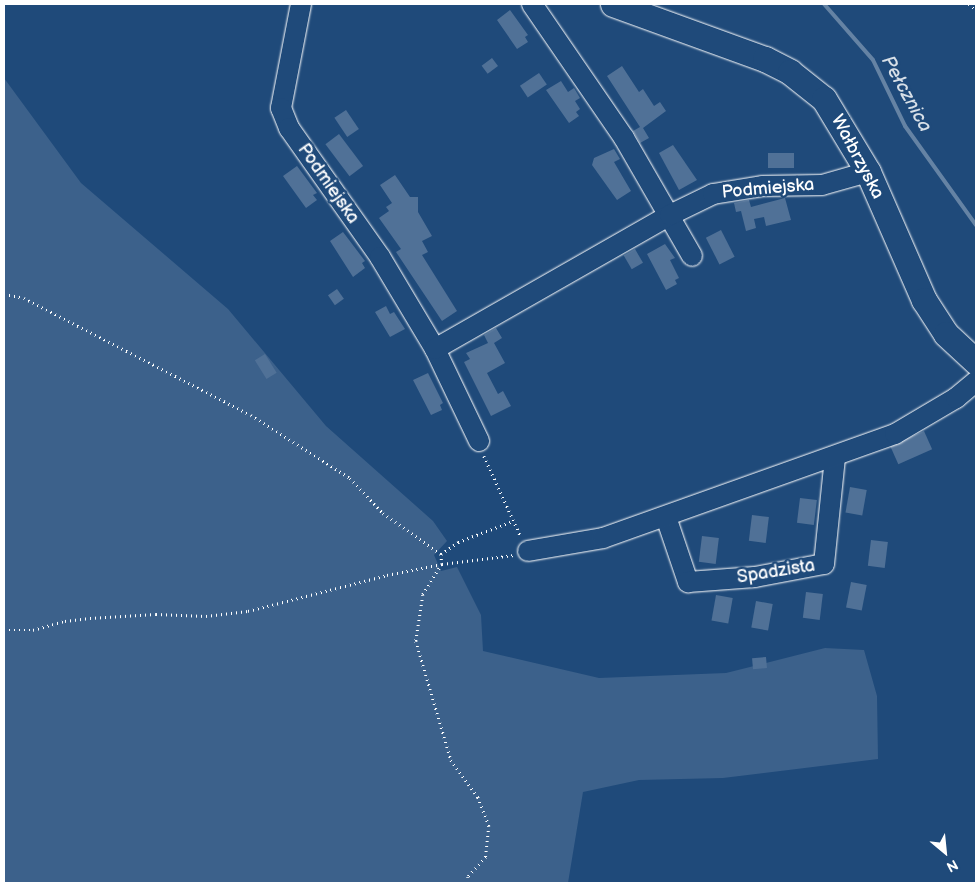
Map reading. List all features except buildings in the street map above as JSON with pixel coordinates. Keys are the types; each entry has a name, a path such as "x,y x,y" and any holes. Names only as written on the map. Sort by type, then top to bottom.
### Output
{"main road":[{"name":"Wałbrzyska","path":"613,4 765,59 790,72 809,85 833,110 868,172 924,300 946,334 976,362"}],"street":[{"name":"Podmiejska","path":"301,4 281,108 289,128 380,257 435,349 479,442"},
{"path":"532,4 624,138 670,214 692,256"},
{"name":"Podmiejska","path":"435,349 670,214 713,194 763,186 822,185 868,172"},
{"path":"528,551 603,538 835,457 895,434 956,398 976,380"},
{"name":"Spadzista","path":"666,517 688,582 755,577 824,564 835,457"}],"path":[{"path":"969,4 976,10"},
{"path":"4,294 24,298 252,415 350,478 383,513 441,554 442,564 423,595 416,641 451,760 478,797 489,826 486,856 468,877 468,883"},
{"path":"4,630 34,630 65,621 90,618 156,614 206,616 248,611 442,564 496,560 528,551 479,442"},
{"path":"441,554 458,542 513,521"}],"shaded area":[{"path":"4,78 81,183 228,309 326,426 433,521 447,541 434,555 441,571 457,567 481,615 483,651 599,678 726,673 825,648 864,650 877,696 878,759 723,778 639,780 583,792 568,883 4,883"}],"waterway":[{"name":"Pełcznica","path":"824,4 873,60 905,126 976,225"}]}
